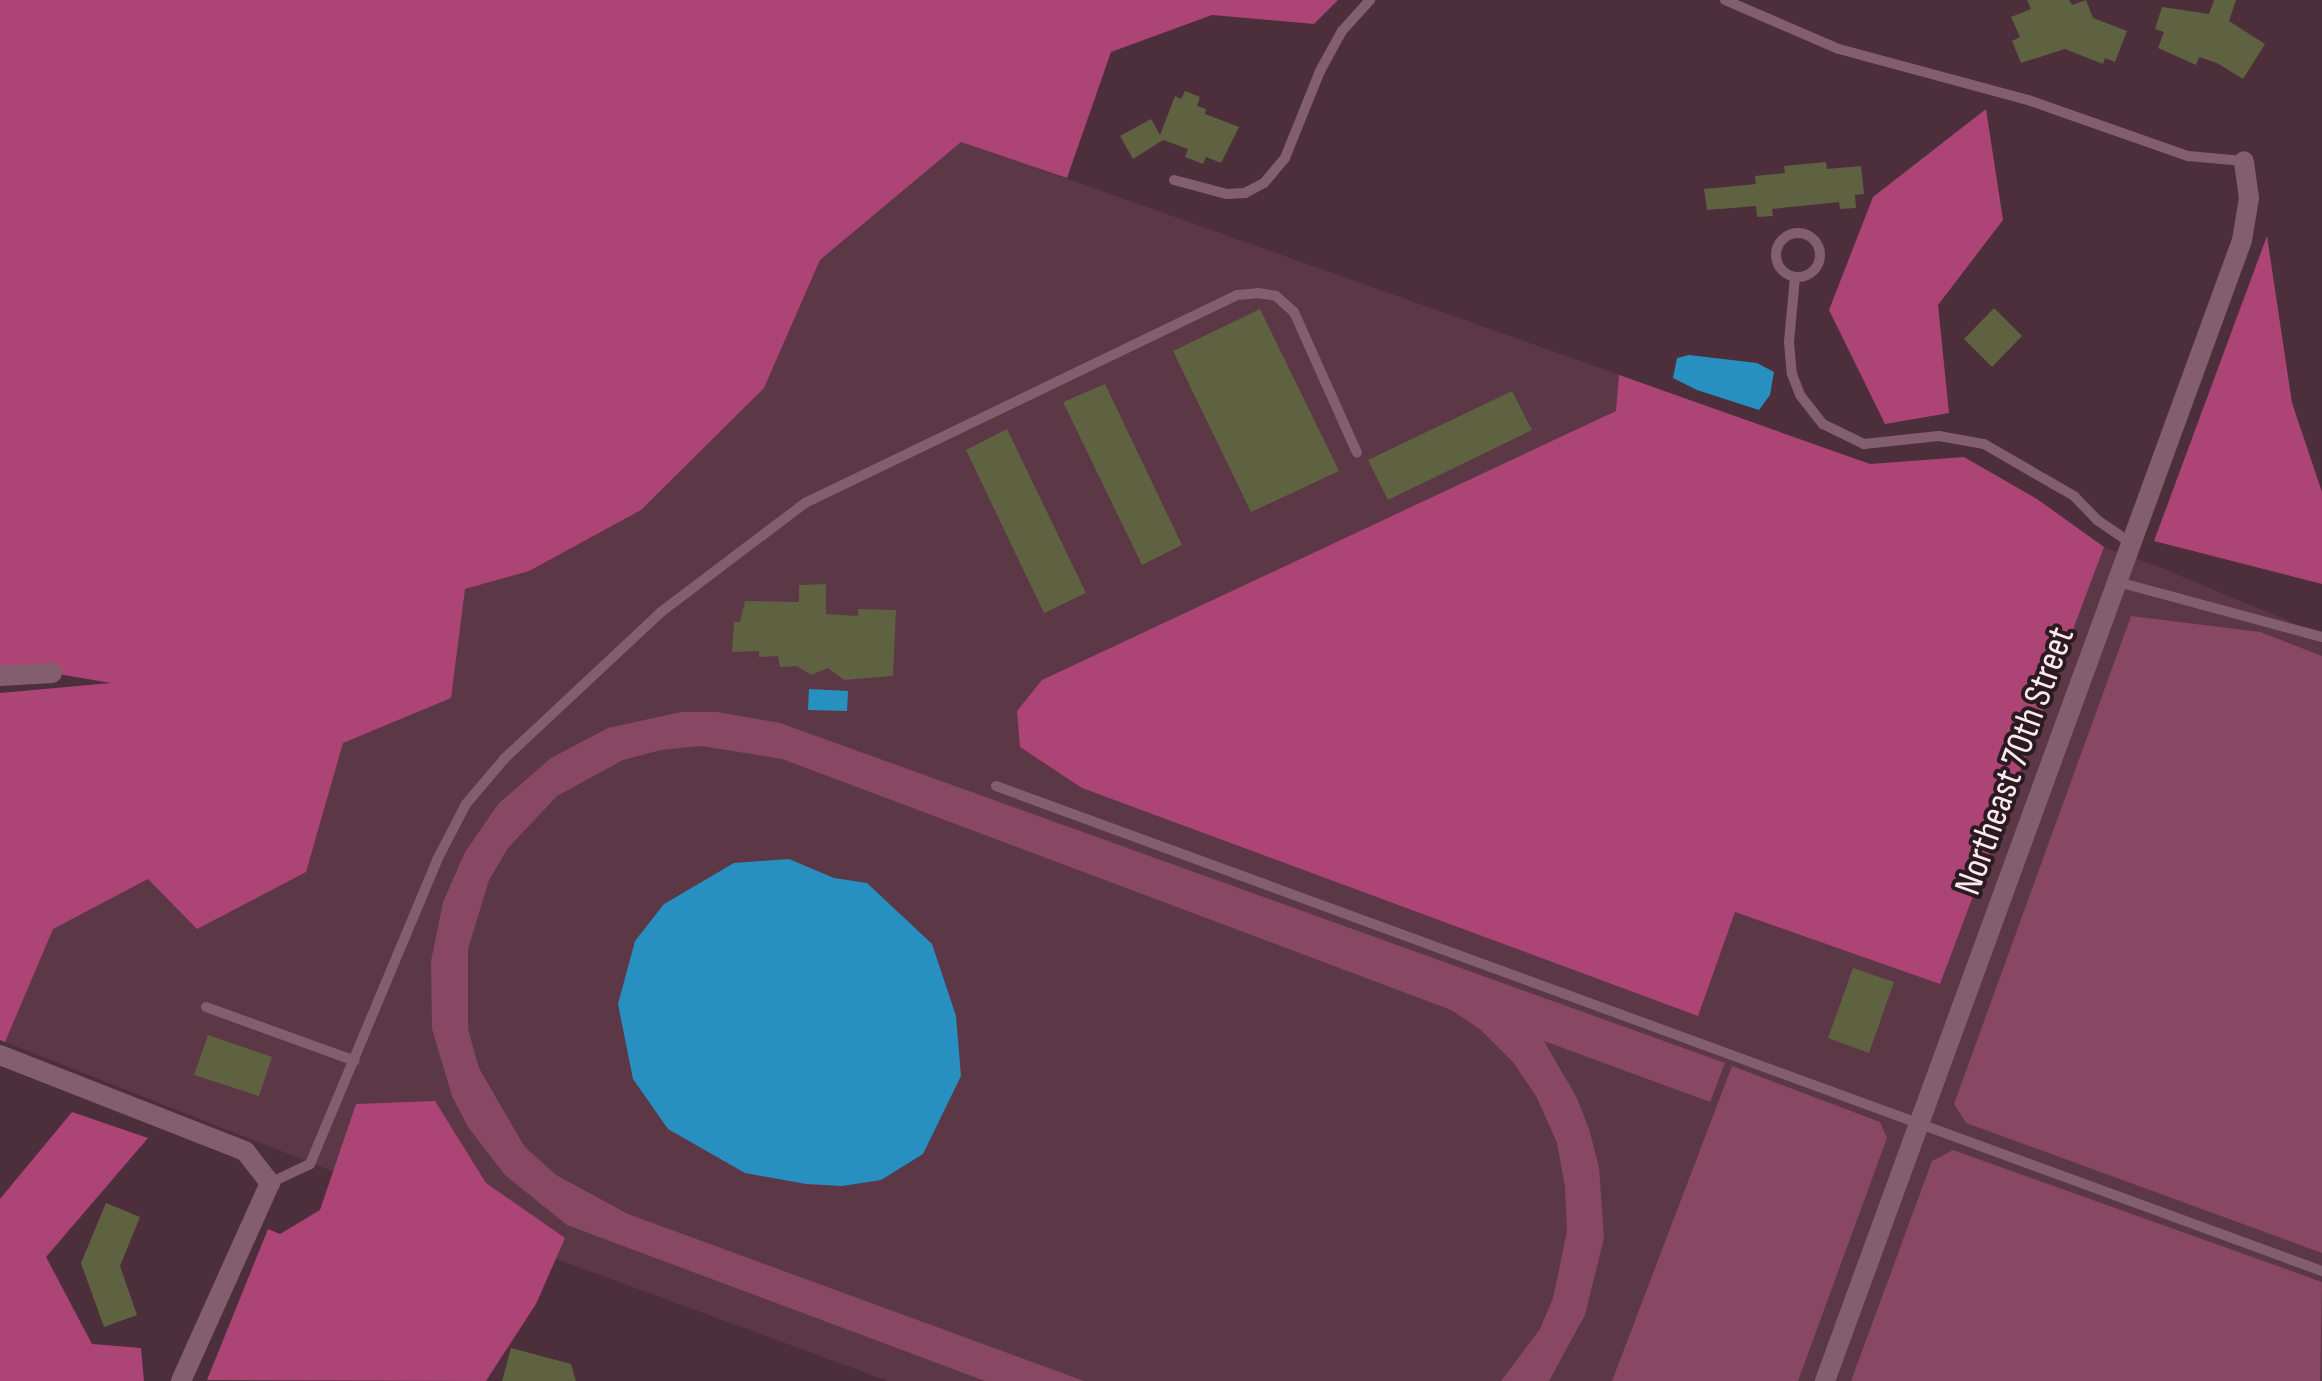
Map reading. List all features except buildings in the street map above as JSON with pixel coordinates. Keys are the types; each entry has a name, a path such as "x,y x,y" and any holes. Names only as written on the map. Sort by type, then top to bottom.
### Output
{"street":[{"name":"Northeast 70th Street","path":"1826,1381 2242,240 2249,198 2244,161"},
{"path":"0,676 52,673"},
{"path":"0,1055 245,1150 270,1184 181,1381"}],"lane":[{"path":"1174,180 1228,194 1245,193 1264,183 1284,158 1337,40 1370,0"},
{"path":"1725,0 1839,49 2028,100 2188,156 2244,161"},
{"path":"1801,233 1816,241 1820,258 1811,272 1795,277 1780,268 1776,252 1784,237 1801,233"},
{"path":"1795,277 1789,342 1792,374 1800,395 1823,424 1864,444 1939,436 1984,444 2074,496 2097,520 2132,543"},
{"path":"270,1184 310,1164 437,860 466,804 504,759 661,612 805,504 1236,295 1276,296 1294,312 1358,453"},
{"path":"2117,582 2322,637"},
{"path":"996,786 2322,1271"},
{"path":"206,1008 354,1061"}],"shaded area":[{"path":"0,0 1338,0 1314,24 1212,15 1111,52 1067,178 961,142 820,260 764,388 641,510 529,571 465,589 451,698 343,743 306,872 197,929 148,879 53,929 5,1042 0,1040 0,693 111,683 52,673 0,676"},
{"path":"1986,109 2003,220 1938,305 1949,413 1885,424 1829,310 1873,197"},
{"path":"961,141 2154,565 2322,635 2322,1381 888,1381 524,1247 0,1040 0,693 117,683 764,388 820,260"},
{"path":"2267,236 2292,403 2322,492 2322,584 2154,541"},
{"path":"1619,375 1870,464 1964,457 2037,499 2104,547 1940,984 1735,912 1698,1016 1082,788 1020,747 1017,711 1042,680 1616,411"},
{"path":"2131,616 2260,632 2322,656 2322,1253 1966,1123 1954,1104"},
{"path":"681,712 717,712 780,723 1725,1063 1710,1102 1544,1041 1577,1098 1589,1129 1599,1167 1604,1238 1585,1315 1549,1381 1501,1381 1540,1329 1553,1298 1567,1231 1565,1187 1557,1143 1536,1096 1513,1062 1481,1030 1451,1010 782,759 701,746 661,750 623,760 557,796 508,848 489,880 468,949 468,1029 479,1068 524,1146 556,1175 628,1214 1084,1381 985,1381 567,1225 505,1175 468,1127 452,1096 432,1029 431,961 443,902 465,852 499,803 551,758 608,728"},
{"path":"1732,1066 1880,1122 1887,1138 1798,1381 1612,1381"},
{"path":"435,1101 486,1183 565,1238 536,1304 486,1381 207,1380 268,1229 280,1234 320,1210 356,1104"},
{"path":"72,1112 148,1138 46,1257 92,1344 141,1348 144,1381 0,1381 0,1199"},
{"path":"1953,1150 2322,1282 2320,1381 1851,1381 1932,1161"}],"water":[{"path":"1689,355 1757,363 1774,372 1770,395 1759,410 1673,378 1677,358"},
{"path":"809,689 848,691 847,711 808,710"},
{"path":"789,859 834,878 867,883 932,944 956,1016 961,1076 923,1154 881,1180 842,1186 745,1173 668,1129 633,1079 618,1004 635,941 664,904 734,863"}]}
